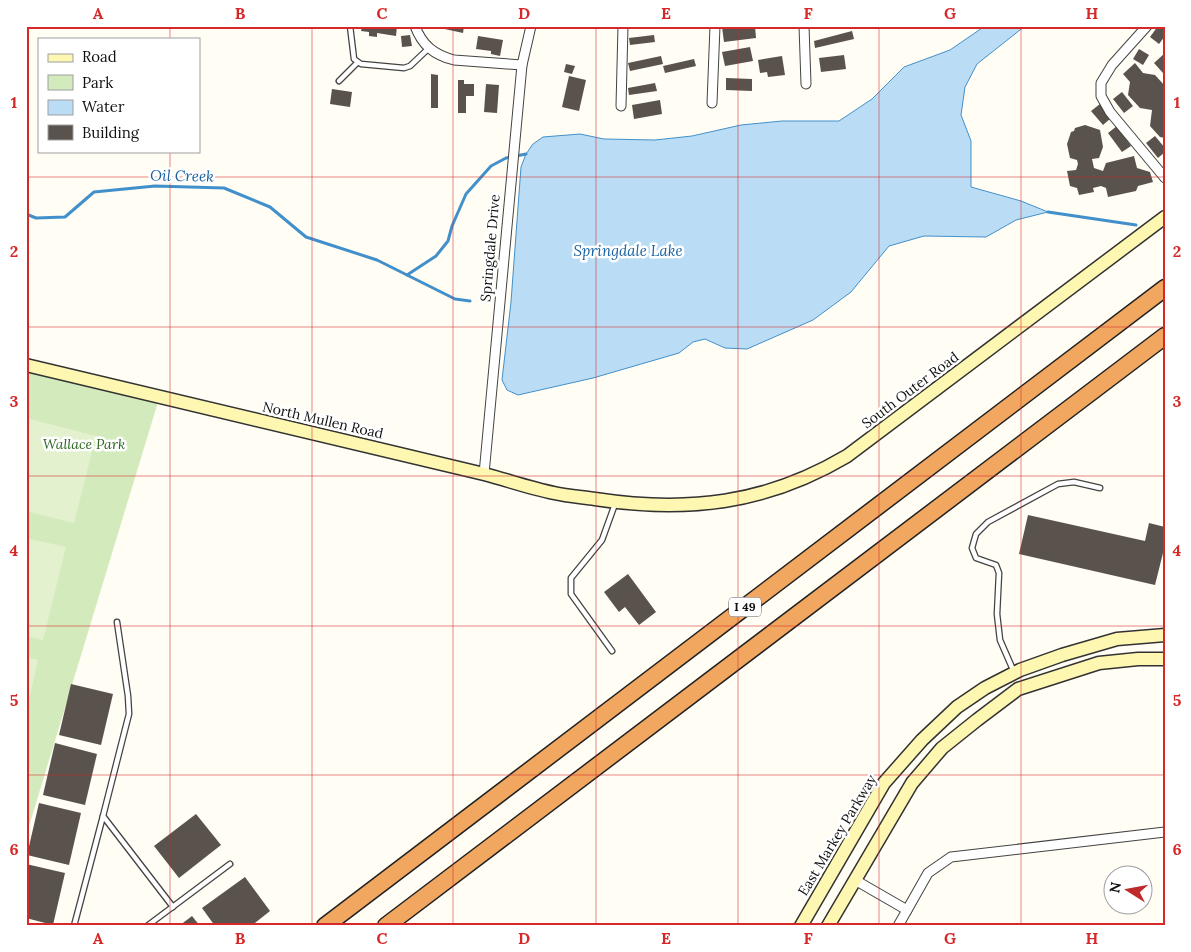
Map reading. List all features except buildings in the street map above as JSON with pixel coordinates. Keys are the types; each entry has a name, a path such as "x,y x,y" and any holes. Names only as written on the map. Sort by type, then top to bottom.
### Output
{"highway":[{"name":"I 49","path":"325,926 1165,288"},
{"name":"I 49","path":"386,926 1165,336"}],"street":[{"path":"415,26 418,35 429,48 443,57 454,60 522,65"},
{"name":"Springdale Drive","path":"484,474 510,177 522,65 531,26"},
{"path":"621,106 623,26"},
{"path":"712,103 715,26"},
{"path":"804,26 806,84"},
{"path":"1147,26 1112,64 1101,83 1101,96 1110,112 1165,177"},
{"name":"South Outer Road","path":"615,502 640,505 688,506 749,497 786,485 835,464 1165,217"},
{"name":"North Mullen Road","path":"26,365 484,474 554,493 615,502"},
{"name":"East Markey Parkway","path":"800,926 884,783 922,740 957,707 985,688 1014,673 1062,654 1117,638 1165,635"},
{"path":"828,926 912,783 942,748 977,720 1018,689 1099,663 1138,659 1165,659"},
{"path":"898,926 928,873 951,858 1165,832"},
{"path":"855,880 907,910"}],"lane":[{"path":"350,26 354,60 357,63 404,68 410,66 429,48"},
{"path":"339,81 357,63"},
{"path":"1014,673 1000,640 998,614 999,573 996,565 976,558 972,548 976,534 988,522 1058,484 1074,482 1100,488"},
{"path":"612,651 571,594 571,578 602,540 615,502"},
{"path":"74,926 129,714 117,622"},
{"path":"103,816 172,907"},
{"path":"147,926 230,864"}],"green space":[{"name":"Wallace Park","path":"26,371 158,402 26,836"},
{"path":"26,418 96,436 74,523 26,511"},
{"path":"26,538 66,547 43,640 26,636"},
{"path":"26,657 38,660 26,713"}],"water":[{"name":"Springdale Lake","path":"985,26 1025,26 977,64 965,87 961,115 971,141 971,187 1021,201 1048,212 1016,220 986,237 924,236 889,246 851,292 813,320 747,349 725,348 705,339 693,342 679,353 593,378 518,395 507,390 502,380 511,302 521,167 526,154 533,144 543,137 580,134 604,139 655,140 692,136 741,125 782,121 839,121 872,99 904,67 950,50"}],"waterway":[{"path":"407,275 436,256 448,241 452,226 466,194 491,166 506,158 526,154"},
{"name":"Oil Creek","path":"26,214 36,218 65,217 94,192 155,186 224,188 270,207 306,237 377,260 455,299 470,301"},
{"path":"1048,212 1136,225"}]}
